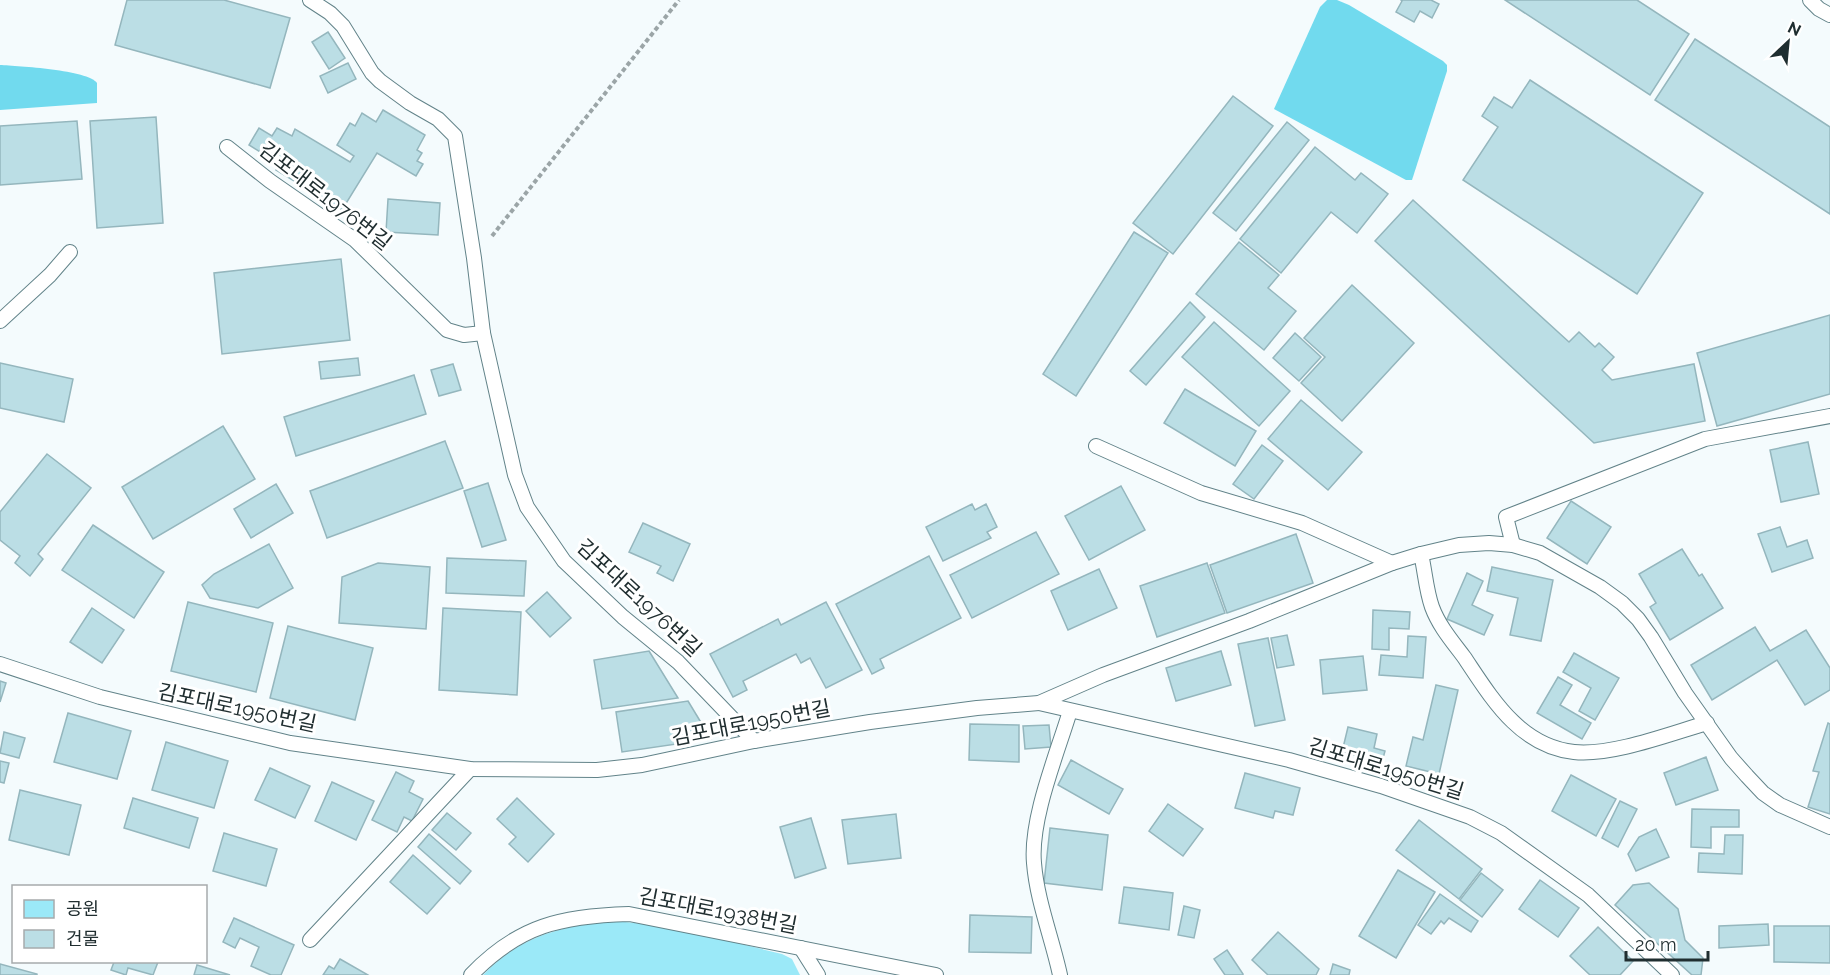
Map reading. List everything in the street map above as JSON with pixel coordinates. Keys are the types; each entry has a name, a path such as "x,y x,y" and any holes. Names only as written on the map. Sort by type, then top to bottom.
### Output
{"lane":[{"name":"김포대로1976번길","path":"310,0 330,13 343,26 372,73 380,81 410,103 438,119 455,136 483,333 519,490 542,531 564,561 591,588 678,662 754,741"},
{"path":"1810,0 1830,15"},
{"name":"김포대로1976번길","path":"227,147 270,181 355,240 447,330 464,335 483,333"},
{"path":"0,321 50,275 70,252"},
{"path":"1513,545 1506,517 1705,439 1830,416"},
{"path":"1096,446 1201,493 1302,523 1392,563"},
{"name":"김포대로1950번길","path":"0,664 111,700 290,743 470,770 597,770 642,765 754,741 929,714 1039,703 1103,675 1249,621 1392,563 1459,545 1489,543 1513,545 1540,553 1559,562 1622,603 1651,637 1685,693 1731,758 1763,793 1780,806 1830,827"},
{"path":"1421,554 1432,606 1446,633 1497,706 1517,726 1536,739 1556,748 1574,752 1595,751 1636,743 1707,723"},
{"name":"김포대로1950번길","path":"1039,703 1310,766 1381,786 1470,817 1507,837 1593,899 1672,975"},
{"path":"1060,975 1036,880 1034,847 1040,812 1070,711"},
{"path":"310,940 470,770"},
{"name":"김포대로1938번길","path":"471,975 498,950 526,932 547,925 602,915 629,914 931,974"},
{"path":"801,948 818,975"}],"path":[{"path":"474,258 679,0"}],"green space":[{"path":"616,921 671,927 782,954 792,959 800,975 483,975 512,951 544,935 578,926"}],"shaded area":[{"path":"1327,0 1337,0 1349,5 1447,65 1412,180 1406,180 1274,109 1320,7"},
{"path":"0,65 81,75 97,83 97,103 0,110"}],"building":[{"path":"127,0 224,0 290,18 270,88 115,45"},
{"path":"1401,0 1431,0 1439,4 1432,18 1420,11 1414,22 1396,12"},
{"path":"1505,0 1637,0 1689,34 1650,95"},
{"path":"328,32 345,58 329,69 312,42"},
{"path":"1695,39 1830,127 1830,214 1655,100"},
{"path":"348,63 356,79 328,93 320,76"},
{"path":"1530,80 1703,193 1637,294 1463,180 1498,127 1482,116 1494,97 1512,108"},
{"path":"1233,96 1273,126 1173,254 1133,223"},
{"path":"383,110 425,135 417,150 422,153 417,161 423,164 416,176 377,153 342,210 276,170 280,164 249,145 259,128 272,136 277,128 292,136 295,129 350,162 354,156 337,145 350,123 355,126 362,113 376,122"},
{"path":"156,117 163,223 97,228 90,121"},
{"path":"77,121 82,179 0,185 0,126"},
{"path":"1287,122 1309,140 1236,231 1213,213"},
{"path":"1315,147 1355,180 1361,173 1388,194 1357,233 1331,212 1281,273 1240,239"},
{"path":"388,199 440,203 438,235 386,232"},
{"path":"1413,200 1569,342 1579,332 1595,347 1599,343 1614,357 1602,370 1612,380 1694,364 1705,421 1594,443 1375,241"},
{"path":"1134,232 1168,253 1076,396 1043,374"},
{"path":"1239,242 1279,275 1268,288 1296,311 1264,350 1196,294"},
{"path":"341,259 350,340 222,354 214,273"},
{"path":"1352,285 1414,343 1342,421 1301,383 1325,357 1304,338"},
{"path":"1190,302 1205,317 1146,385 1130,371"},
{"path":"1830,315 1830,394 1717,426 1697,353"},
{"path":"1214,322 1290,391 1259,426 1182,357"},
{"path":"1295,333 1321,357 1299,381 1273,358"},
{"path":"358,358 360,375 321,379 319,362"},
{"path":"0,363 73,379 64,422 0,408"},
{"path":"453,364 461,390 439,396 431,370"},
{"path":"414,375 426,414 296,456 284,417"},
{"path":"1185,389 1256,431 1235,466 1164,423"},
{"path":"1301,400 1362,452 1328,490 1268,439"},
{"path":"223,426 255,479 153,539 122,487"},
{"path":"445,441 463,488 327,538 310,491"},
{"path":"1808,442 1819,494 1781,502 1770,450"},
{"path":"1262,445 1283,461 1254,499 1233,484"},
{"path":"47,454 91,488 38,554 43,559 30,576 15,563 20,556 0,540 0,512"},
{"path":"488,483 506,540 482,547 464,491"},
{"path":"276,484 293,513 251,538 234,509"},
{"path":"1121,486 1145,530 1089,560 1065,516"},
{"path":"1571,501 1611,527 1587,564 1547,538"},
{"path":"972,504 975,510 986,504 997,527 987,532 991,538 943,561 926,527"},
{"path":"643,523 690,544 673,581 657,573 661,566 629,552"},
{"path":"93,525 164,572 134,618 62,570"},
{"path":"1780,527 1787,547 1807,540 1813,558 1772,572 1758,534"},
{"path":"1036,532 1059,574 972,618 950,575"},
{"path":"1296,534 1313,583 1227,613 1210,565"},
{"path":"269,544 293,588 258,608 210,598 202,585 214,574"},
{"path":"1682,549 1699,576 1702,574 1723,608 1670,640 1650,607 1656,603 1639,574"},
{"path":"929,556 961,618 880,659 884,668 872,674 836,604"},
{"path":"447,558 526,561 524,596 446,593"},
{"path":"378,563 430,567 426,629 339,623 342,577"},
{"path":"1207,563 1225,613 1157,637 1140,586"},
{"path":"1492,567 1553,580 1541,641 1510,635 1518,598 1487,591"},
{"path":"1099,569 1117,608 1068,630 1051,591"},
{"path":"1467,573 1483,581 1472,605 1493,615 1484,635 1447,619"},
{"path":"547,592 571,618 550,637 526,611"},
{"path":"188,602 273,623 256,692 171,671"},
{"path":"826,602 862,670 826,688 810,658 801,663 796,654 743,681 747,690 733,697 710,654 778,619 781,625"},
{"path":"92,608 124,630 102,663 70,642"},
{"path":"443,608 521,612 517,695 439,690"},
{"path":"1373,610 1410,612 1409,629 1389,628 1389,650 1372,649"},
{"path":"288,626 373,648 355,720 270,698"},
{"path":"1755,627 1770,651 1806,630 1830,668 1830,690 1805,705 1777,660 1712,700 1691,665"},
{"path":"1287,635 1294,665 1277,668 1271,638"},
{"path":"1408,636 1426,637 1423,678 1379,675 1381,655 1407,657"},
{"path":"1268,638 1285,720 1255,726 1238,644"},
{"path":"649,651 678,698 602,709 594,660"},
{"path":"1221,651 1231,685 1176,701 1166,668"},
{"path":"1574,653 1619,678 1595,720 1579,711 1591,688 1563,672"},
{"path":"1363,656 1367,690 1323,694 1320,660"},
{"path":"1558,677 1572,685 1560,705 1591,723 1582,739 1537,713"},
{"path":"0,681 6,683 0,702"},
{"path":"1436,685 1458,690 1439,774 1406,766 1413,737 1423,740"},
{"path":"688,701 711,739 622,752 616,712"},
{"path":"68,713 131,731 117,779 54,762"},
{"path":"1828,723 1830,724 1830,814 1808,807 1819,772 1813,771"},
{"path":"970,724 1019,725 1019,762 969,760"},
{"path":"1049,725 1051,747 1025,749 1023,726"},
{"path":"1348,727 1377,734 1374,748 1385,751 1382,762 1342,752"},
{"path":"4,732 25,738 19,758 0,753"},
{"path":"166,742 228,761 214,808 152,790"},
{"path":"1706,757 1718,790 1676,805 1664,773"},
{"path":"1071,760 1123,789 1109,814 1058,785"},
{"path":"0,761 9,763 4,783 0,782"},
{"path":"270,768 310,786 295,818 255,800"},
{"path":"396,772 414,781 409,792 423,799 412,821 404,817 397,832 372,820"},
{"path":"1245,773 1300,788 1293,815 1275,811 1273,818 1235,808"},
{"path":"1571,775 1616,799 1596,836 1552,811"},
{"path":"332,782 374,801 356,840 315,821"},
{"path":"20,790 81,805 69,855 9,840"},
{"path":"133,798 198,818 189,848 124,828"},
{"path":"517,798 554,834 528,862 509,844 516,837 497,819"},
{"path":"1620,801 1637,809 1618,847 1602,838"},
{"path":"1168,804 1203,829 1183,856 1149,831"},
{"path":"1692,809 1739,810 1739,827 1711,827 1711,848 1691,847"},
{"path":"447,813 471,833 456,850 432,830"},
{"path":"896,814 901,858 848,864 842,820"},
{"path":"811,818 826,868 795,878 780,827"},
{"path":"1419,820 1482,869 1459,899 1396,850"},
{"path":"1050,828 1108,835 1102,890 1044,883"},
{"path":"1656,829 1669,857 1636,871 1628,854 1639,837"},
{"path":"224,833 277,849 266,886 213,871"},
{"path":"429,834 471,871 460,884 418,847"},
{"path":"1725,835 1743,835 1742,874 1698,872 1699,853 1724,854"},
{"path":"413,855 450,888 427,914 390,882"},
{"path":"1398,870 1435,892 1396,958 1359,936"},
{"path":"1481,873 1503,890 1482,917 1460,900"},
{"path":"1540,880 1579,908 1558,937 1519,909"},
{"path":"1649,883 1678,909 1685,940 1703,958 1701,975 1692,975 1615,905 1633,885"},
{"path":"1124,887 1173,893 1169,930 1119,923"},
{"path":"1440,894 1478,921 1471,932 1449,918 1444,924 1441,921 1431,934 1418,925"},
{"path":"1184,906 1200,910 1194,938 1178,935"},
{"path":"970,915 1032,917 1031,953 969,952"},
{"path":"234,918 294,945 281,975 271,975 251,966 259,947 240,938 235,948 223,942"},
{"path":"1768,924 1769,945 1719,948 1719,926"},
{"path":"1774,926 1830,926 1830,963 1774,962"},
{"path":"1598,927 1633,961 1620,975 1590,975 1570,956"},
{"path":"1278,932 1319,969 1316,975 1268,975 1252,960"},
{"path":"1227,950 1243,975 1225,975 1214,959"},
{"path":"340,959 368,975 323,975 329,966 334,969"},
{"path":"114,963 158,963 153,975 128,968 126,975 111,970"},
{"path":"0,964 37,974 37,975 0,975"},
{"path":"1333,964 1350,970 1349,975 1330,975"},
{"path":"197,965 230,975 194,975"}]}
